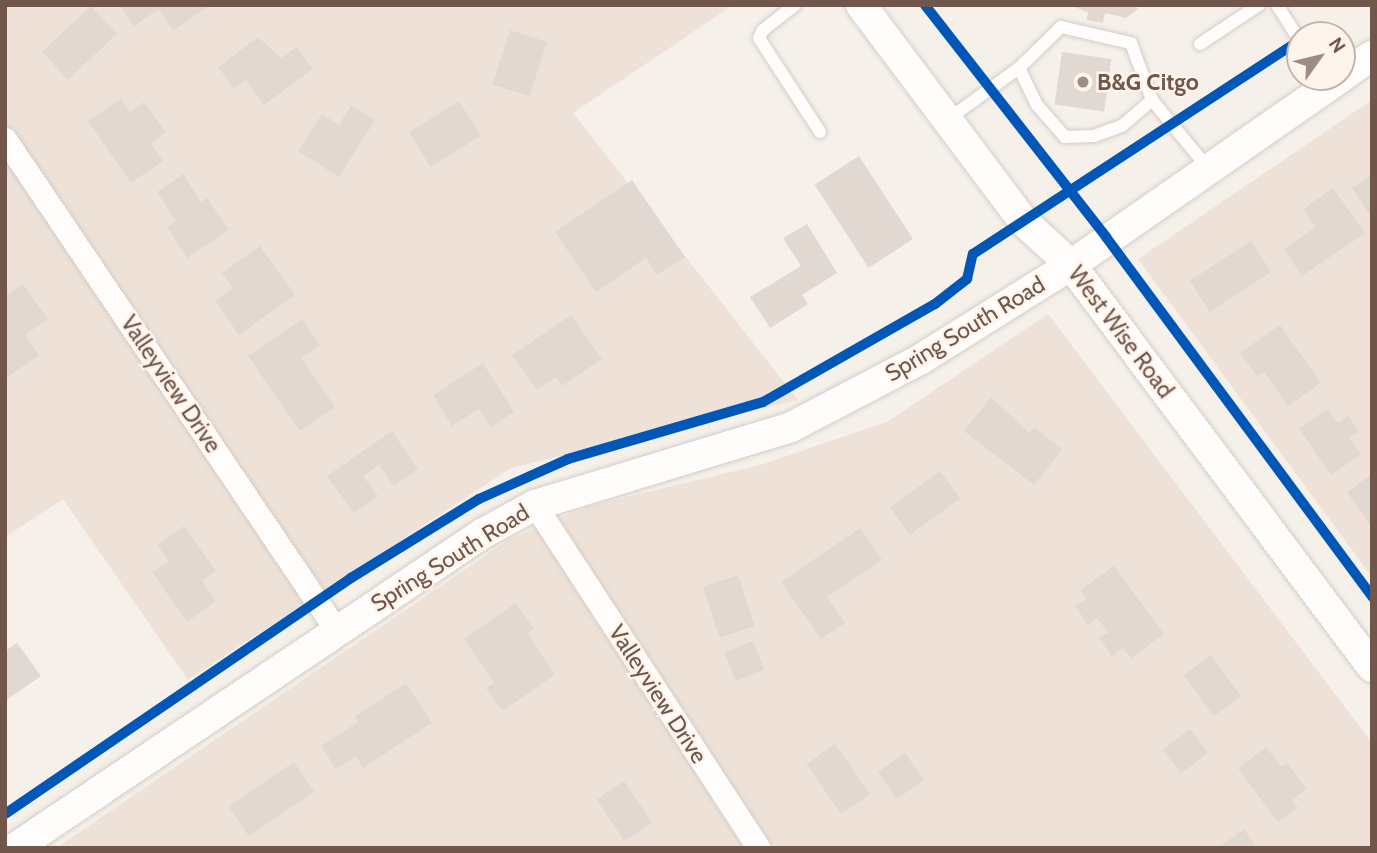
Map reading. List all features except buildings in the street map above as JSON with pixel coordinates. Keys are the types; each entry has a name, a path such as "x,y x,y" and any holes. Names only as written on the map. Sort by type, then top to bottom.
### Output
{"street":[{"name":"West Wise Road","path":"861,5 1023,221 1071,265 1372,667"},
{"name":"Spring South Road","path":"1356,66 1372,56"},
{"name":"Spring South Road","path":"15,848 482,534 535,505 790,428 921,359 1071,265 1317,91"},
{"name":"Valleyview Drive","path":"5,139 337,629"},
{"name":"Valleyview Drive","path":"535,505 759,848"}],"lane":[{"path":"795,5 762,30 759,38 820,132"},
{"path":"1200,44 1259,5"},
{"path":"1277,5 1287,21"},
{"path":"947,121 1019,68 1061,27 1131,43 1152,100 1207,167"},
{"path":"1019,68 1037,106 1065,137 1094,136 1122,127 1152,100"}],"shaded area":[{"path":"5,5 733,5 573,113 798,400 511,468 188,680 63,499 5,537"},
{"path":"1372,100 1372,577 1138,259"},
{"path":"1048,314 1372,743 1372,848 56,848 510,539 589,506 760,465 887,422"}],"cycle path":[{"path":"925,5 1106,237 1372,597"},
{"path":"5,814 351,578 479,499 568,459 763,402 935,304 967,279 973,254 1286,49"}],"place":[{"name":"B&G Citgo","path":"1083,82"}]}
